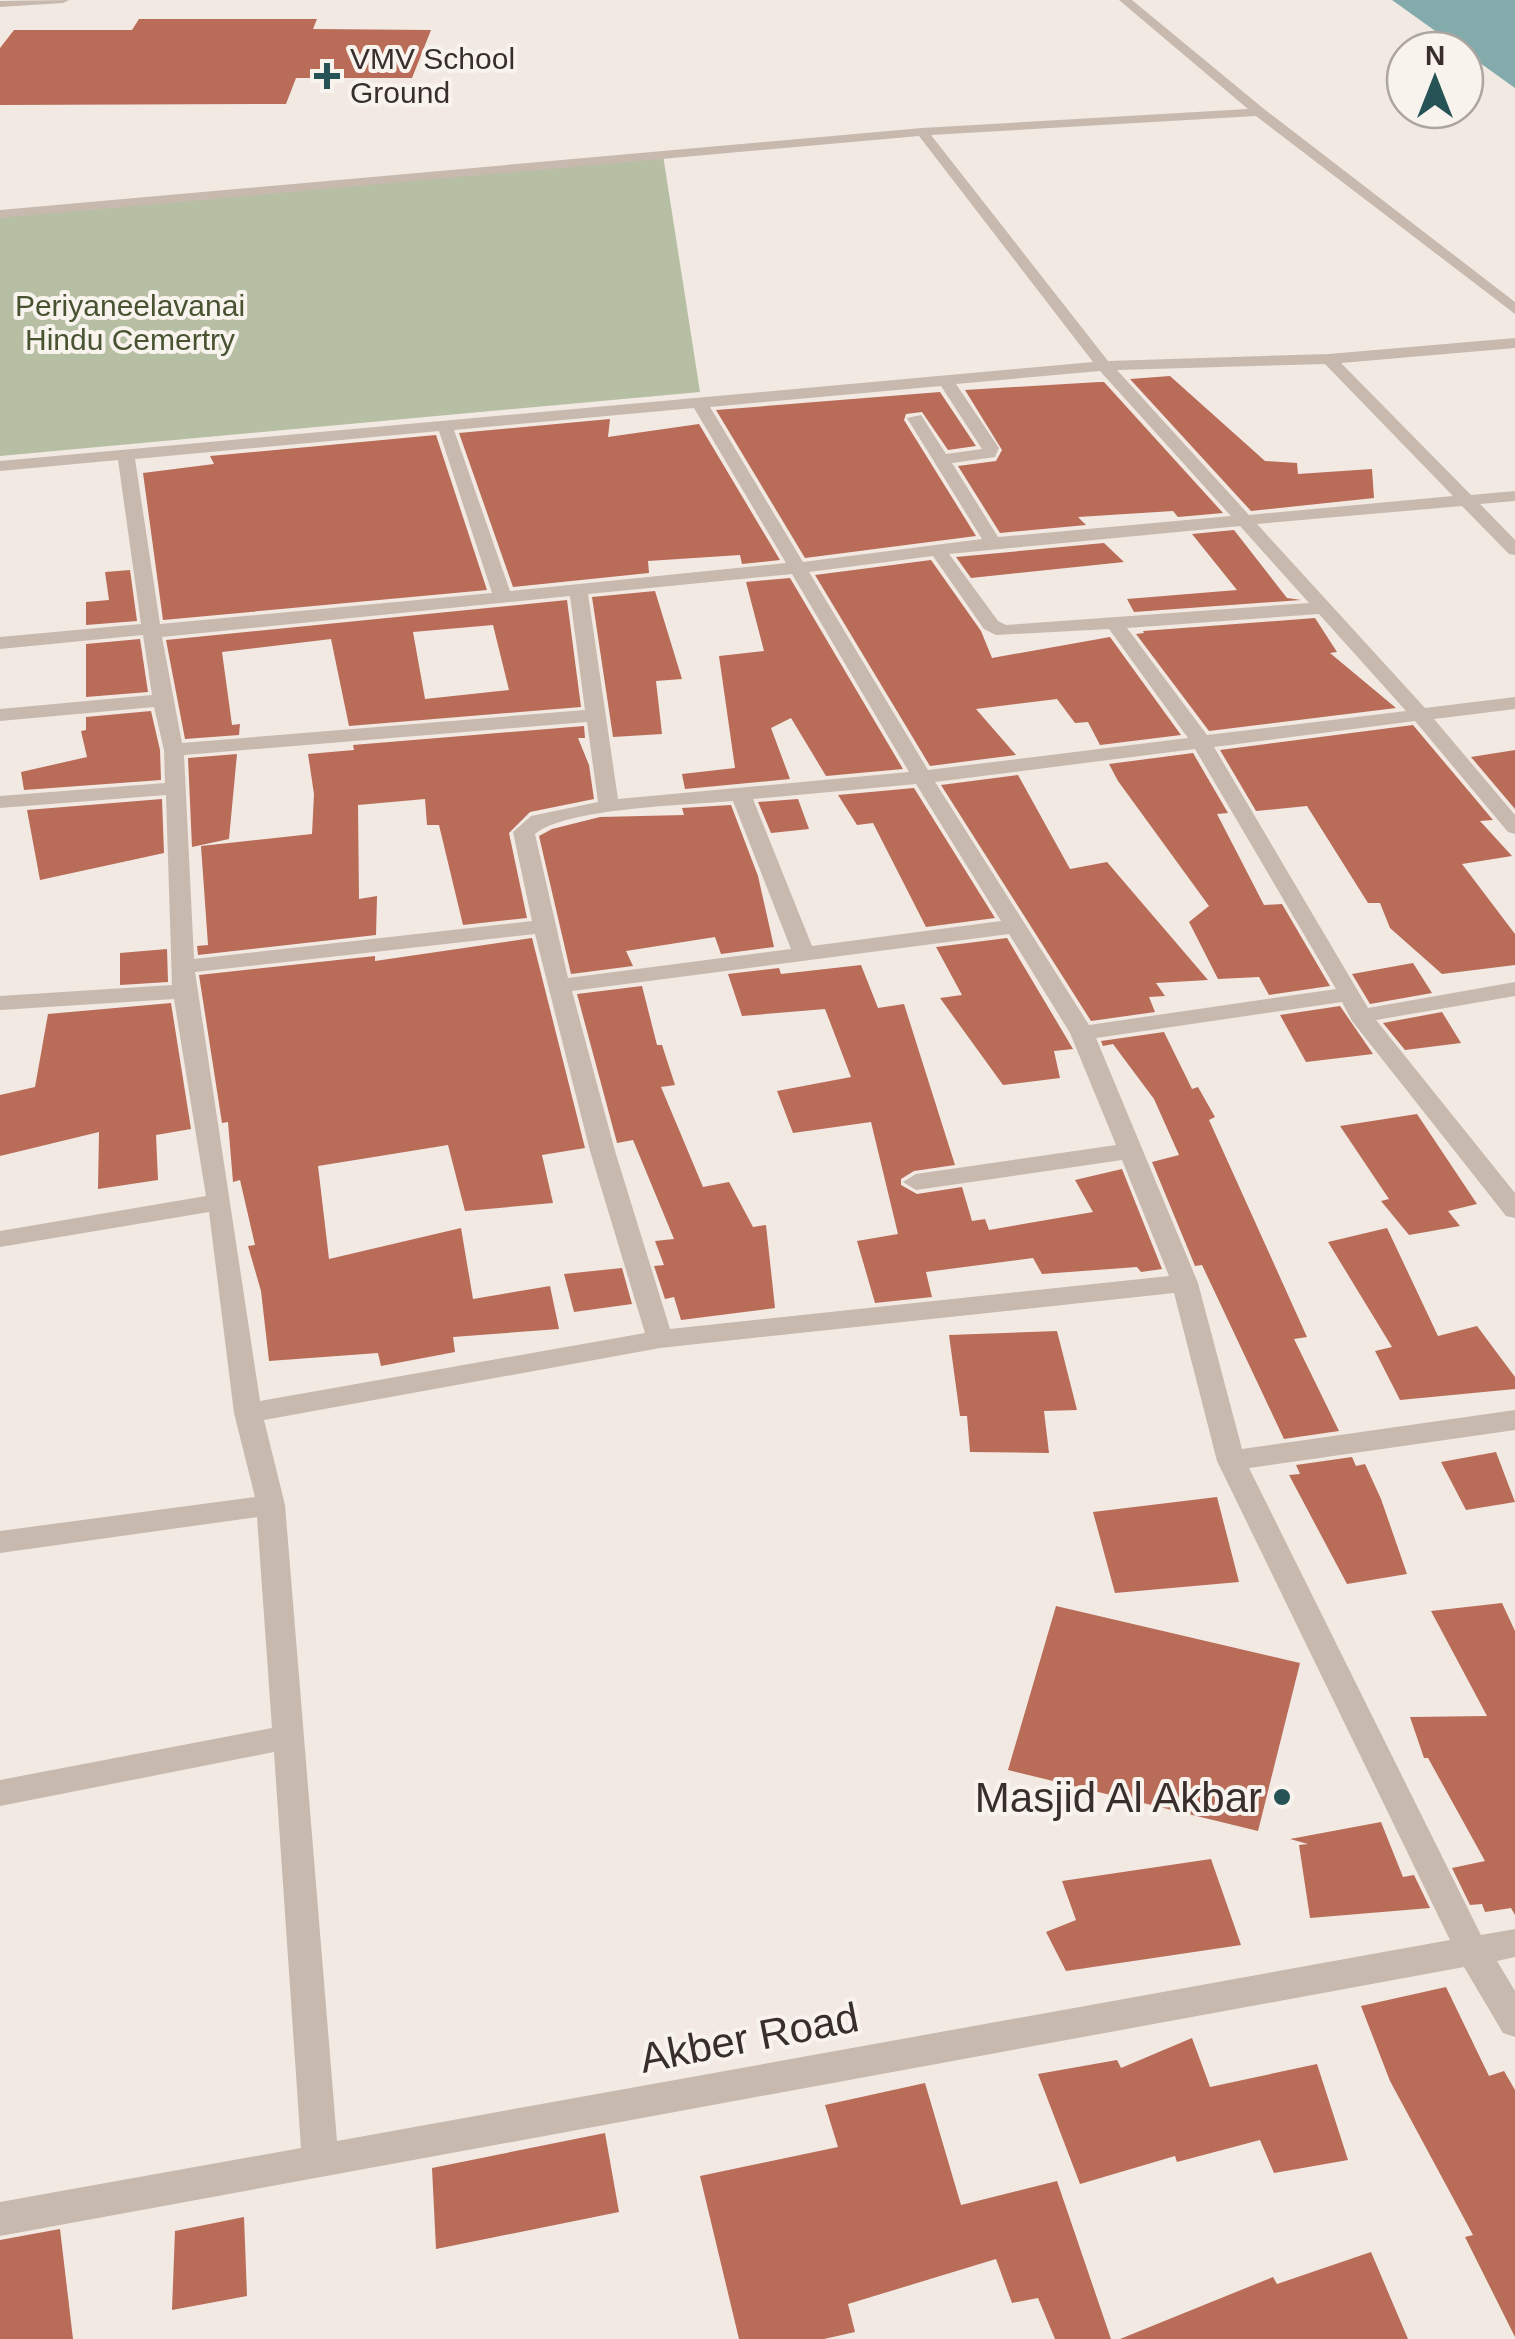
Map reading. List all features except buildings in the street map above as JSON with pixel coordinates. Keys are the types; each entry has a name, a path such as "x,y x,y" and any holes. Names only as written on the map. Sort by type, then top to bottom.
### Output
{"street":[{"path":"0,4 62,0"},
{"path":"1125,0 1259,112 1515,309"},
{"path":"0,214 922,132 1259,112"},
{"path":"922,132 1104,366 1418,712 1515,828"},
{"path":"0,466 1104,366 1329,359 1515,343"},
{"path":"1329,359 1515,550"},
{"path":"941,460 989,454 990,448 946,381"},
{"path":"700,404 795,568 1082,1033 1185,1283 1232,1461 1471,1948 1515,2022"},
{"path":"915,418 993,543"},
{"path":"444,426 503,597"},
{"path":"126,455 162,700 174,750 184,979 220,1202 248,1413 271,1505 320,2162"},
{"path":"0,643 578,590 993,543 1515,496"},
{"path":"937,549 991,625 1003,631 1116,626 1323,608"},
{"path":"578,590 608,806"},
{"path":"1116,626 1200,740 1355,1005 1515,1210"},
{"path":"0,715 162,700"},
{"path":"660,1338 632,1252 544,926 524,832 538,820 608,806 922,777 1418,712 1515,703"},
{"path":"174,750 594,715"},
{"path":"0,802 174,788"},
{"path":"740,792 804,954"},
{"path":"0,1002 544,926"},
{"path":"560,986 1017,926"},
{"path":"1082,1033 1515,989"},
{"path":"916,1182 1130,1150"},
{"path":"0,1239 220,1202"},
{"path":"248,1413 660,1338 1185,1283"},
{"path":"1232,1461 1515,1420"},
{"path":"0,1542 271,1505"},
{"path":"0,1793 288,1737"},
{"name":"Akber Road","path":"0,2219 1515,1943"}],"green space":[{"name":"Periyaneelavanai Hindu Cemertry","path":"663,155 700,392 0,456 0,214"}],"water":[{"path":"1392,0 1515,0 1515,88 1485,67 1485,30 1434,30"}],"place":[{"name":"VMV School Ground","path":"327,76"},
{"name":"Masjid Al Akbar","path":"1282,1797"}]}
